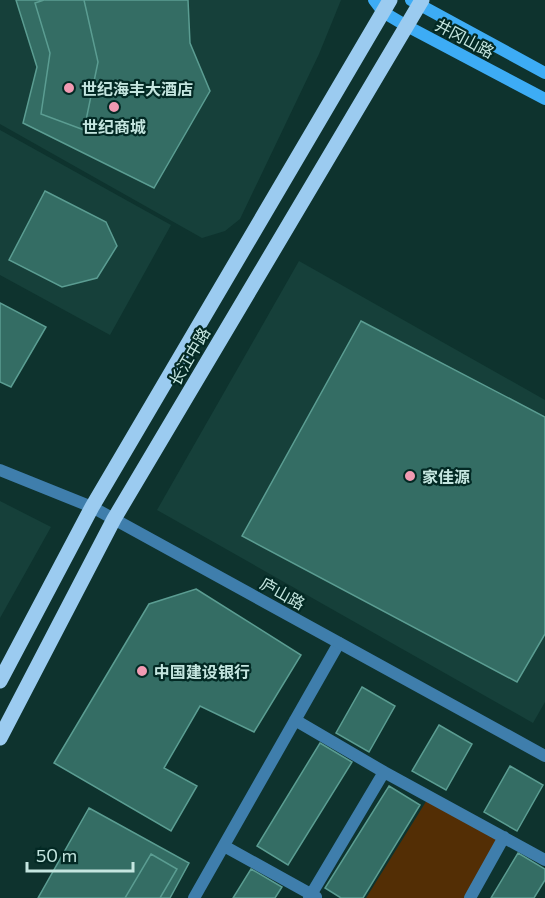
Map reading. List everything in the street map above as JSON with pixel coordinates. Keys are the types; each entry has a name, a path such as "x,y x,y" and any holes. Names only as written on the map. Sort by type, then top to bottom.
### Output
{"main road":[{"name":"长江中路","path":"0,738 114,519 418,2"},
{"name":"井冈山路","path":"418,2 545,73"},
{"name":"长江中路","path":"0,681 92,507 382,4"},
{"name":"井冈山路","path":"382,4 405,25 545,99"}],"street":[{"name":"庐山路","path":"0,470 92,507 545,756"},
{"path":"194,898 339,643"},
{"path":"296,720 384,772 545,860"},
{"path":"224,846 312,897 384,772"},
{"path":"470,898 504,837"}],"shaded area":[{"path":"0,0 341,0 319,54 240,219 225,231 202,238 0,124"},
{"path":"0,130 171,225 110,335 0,275"},
{"name":"家佳源","path":"299,261 545,400 545,702 533,723 157,510"},
{"path":"0,501 51,527 0,618"},
{"path":"427,800 499,840 466,898 366,898"}],"building":[{"name":"世纪商城","path":"16,0 188,0 190,43 210,91 154,188 23,123 37,67"},
{"name":"世纪海丰大酒店","path":"44,0 84,0 98,62 84,130 41,114 50,53 35,3"},
{"path":"45,191 106,222 117,246 97,278 62,287 9,260"},
{"path":"0,303 46,327 11,387 0,382"},
{"name":"家佳源","path":"361,321 545,417 545,634 517,682 242,536"},
{"path":"196,589 301,655 254,732 200,706 164,768 197,786 171,831 54,763 149,604"},
{"path":"362,687 395,706 369,752 336,733"},
{"path":"439,725 472,744 446,790 412,771"},
{"path":"320,743 352,762 288,865 257,846"},
{"path":"510,766 543,785 517,831 484,812"},
{"path":"389,786 420,805 363,898 341,898 325,888"},
{"path":"89,808 189,863 170,898 38,898"},
{"path":"518,853 545,869 545,880 534,898 491,898"},
{"path":"151,854 177,869 160,898 125,898"},
{"path":"251,869 282,887 275,898 233,898"}],"place":[{"name":"世纪海丰大酒店","path":"69,88"},
{"name":"世纪商城","path":"114,107"},
{"name":"家佳源","path":"410,476"},
{"name":"中国建设银行","path":"142,671"}]}
